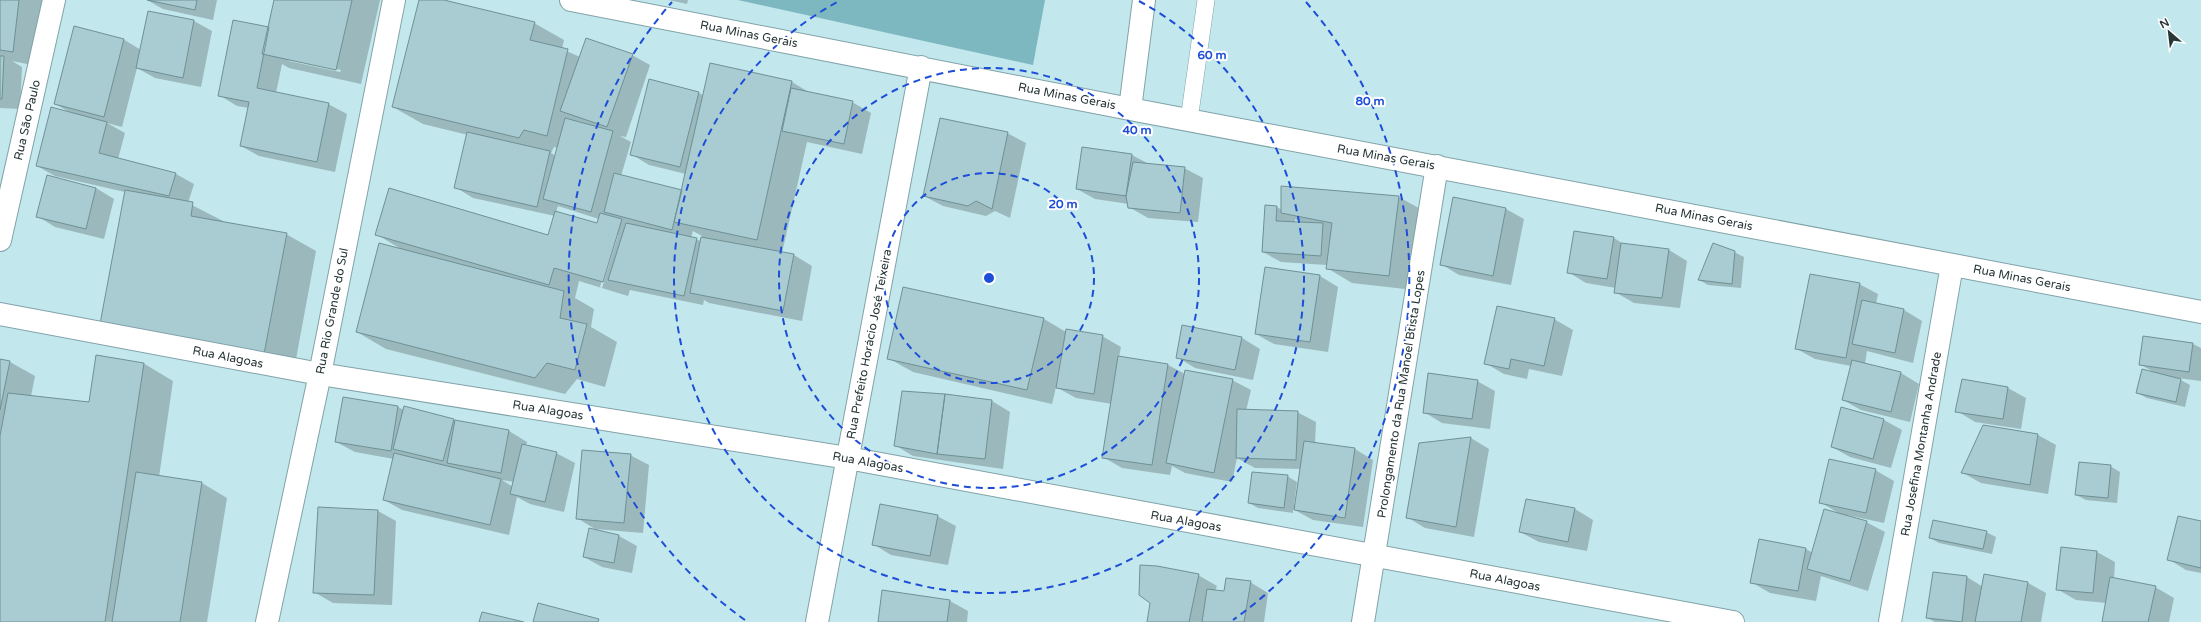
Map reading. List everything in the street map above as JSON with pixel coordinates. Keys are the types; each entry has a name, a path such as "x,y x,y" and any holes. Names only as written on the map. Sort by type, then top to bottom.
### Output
{"street":[{"name":"Rua São Paulo","path":"0,240 54,0"},
{"name":"Rua Rio Grande do Sul","path":"267,622 320,374 394,0"},
{"name":"Rua Minas Gerais","path":"571,0 921,67 1130,109 2201,312"},
{"path":"1130,109 1144,0"},
{"name":"Rua Prefeito Horácio José Teixeira","path":"817,622 921,67"},
{"name":"Prolongamento da Rua Manoel Btista Lopes","path":"1363,622 1375,556 1437,166"},
{"name":"Rua Josefina Montanha Andrade","path":"1890,622 1952,265"},
{"name":"Rua Alagoas","path":"0,314 320,374 848,458 1733,622"}],"lane":[{"path":"1189,120 1206,0"}],"shaded area":[{"path":"738,0 1045,0 1033,65"}],"building":[{"path":"0,0 19,0 13,52 0,50"},
{"path":"147,0 197,0 195,10"},
{"path":"274,0 352,0 336,70 262,54"},
{"path":"419,0 444,0 535,22 530,40 568,49 547,136 524,130 519,138 392,107"},
{"path":"148,11 194,20 183,78 136,68"},
{"path":"233,20 269,27 257,88 329,103 317,162 240,146 249,102 218,96"},
{"path":"74,26 124,39 104,117 54,104"},
{"path":"586,38 633,54 607,127 560,111"},
{"path":"0,56 4,56 2,99 0,99"},
{"path":"710,63 792,81 757,240 674,222"},
{"path":"649,79 699,92 680,167 630,155"},
{"path":"791,88 853,101 844,144 782,131"},
{"path":"51,107 107,122 99,153 176,173 169,196 36,166"},
{"path":"565,118 613,131 591,212 543,199"},
{"path":"940,118 1008,132 992,209 976,201 968,206 923,196"},
{"path":"467,132 550,151 537,207 454,188"},
{"path":"1082,147 1132,154 1126,196 1076,189"},
{"path":"1133,162 1185,167 1180,213 1128,208 1126,196"},
{"path":"614,173 682,190 672,230 604,212"},
{"path":"47,175 96,188 86,229 36,217"},
{"path":"1281,186 1399,196 1389,276 1326,269 1332,223 1281,213"},
{"path":"389,188 548,235 555,211 597,223 600,213 622,219 603,282 554,268 549,285 375,235"},
{"path":"125,190 193,202 191,216 287,233 264,354 100,324"},
{"path":"1453,197 1506,208 1493,276 1440,265"},
{"path":"1265,205 1277,206 1276,221 1323,223 1321,256 1262,252"},
{"path":"626,223 697,238 684,296 608,280"},
{"path":"1574,231 1614,237 1607,279 1567,273"},
{"path":"701,237 794,254 783,311 690,293"},
{"path":"379,243 564,291 560,318 587,324 575,370 547,363 535,378 356,332"},
{"path":"1621,243 1669,249 1662,298 1614,293"},
{"path":"1713,243 1735,251 1732,284 1698,280"},
{"path":"1265,267 1320,275 1310,342 1255,334"},
{"path":"1810,274 1860,283 1846,358 1795,349"},
{"path":"903,287 1044,318 1027,390 887,359"},
{"path":"1862,300 1904,309 1895,353 1852,344"},
{"path":"1497,306 1555,318 1544,366 1511,359 1509,369 1484,364"},
{"path":"1182,325 1242,337 1235,370 1176,358"},
{"path":"1066,329 1103,335 1094,394 1056,388"},
{"path":"2143,336 2193,343 2189,372 2139,365"},
{"path":"96,355 144,363 105,622 0,622 0,436 8,393 89,402"},
{"path":"1118,356 1168,364 1152,465 1102,458"},
{"path":"0,359 10,361 0,410"},
{"path":"1852,360 1901,372 1891,412 1842,400"},
{"path":"2142,369 2181,379 2176,402 2136,393"},
{"path":"1185,370 1233,379 1214,473 1166,463"},
{"path":"1428,373 1478,380 1472,419 1423,413"},
{"path":"1962,379 2008,387 2003,419 1955,412"},
{"path":"902,391 945,394 937,454 894,446"},
{"path":"945,394 992,400 985,459 937,454"},
{"path":"343,397 398,406 391,451 335,442"},
{"path":"404,406 454,419 443,461 393,449"},
{"path":"1841,407 1884,419 1873,459 1831,447"},
{"path":"1237,409 1298,411 1296,460 1236,458"},
{"path":"455,420 509,430 501,473 447,463"},
{"path":"1983,425 2038,434 2030,485 1961,473"},
{"path":"1471,437 1456,527 1406,518 1419,443"},
{"path":"1304,441 1355,448 1345,518 1294,510"},
{"path":"522,444 557,452 545,502 510,494"},
{"path":"582,450 631,454 624,523 576,519"},
{"path":"394,453 501,479 490,525 383,500"},
{"path":"1829,459 1876,469 1866,513 1819,503"},
{"path":"2079,462 2111,465 2108,498 2075,495"},
{"path":"136,472 202,482 180,622 112,622"},
{"path":"1252,472 1288,475 1284,508 1248,503"},
{"path":"1526,499 1575,508 1568,542 1519,532"},
{"path":"880,504 938,515 930,556 872,545"},
{"path":"318,507 378,510 374,595 313,593"},
{"path":"1824,509 1867,521 1850,581 1807,569"},
{"path":"2178,516 2201,521 2201,568 2167,560"},
{"path":"1933,520 1987,531 1983,549 1929,538"},
{"path":"589,528 619,535 614,563 583,557"},
{"path":"1759,539 1806,548 1798,591 1750,583"},
{"path":"2061,547 2097,551 2093,593 2056,590"},
{"path":"1140,565 1157,566 1199,574 1189,622 1147,622 1150,603 1139,595"},
{"path":"1933,572 1967,576 1962,622 1926,618"},
{"path":"1984,574 2028,582 2021,622 1975,622"},
{"path":"2110,577 2156,586 2148,622 2102,622"},
{"path":"1226,578 1251,581 1244,622 1202,622 1207,589 1224,591"},
{"path":"882,590 950,600 947,622 878,622"},
{"path":"538,603 599,619 598,622 533,622"},
{"path":"482,612 524,622 479,622"}]}
